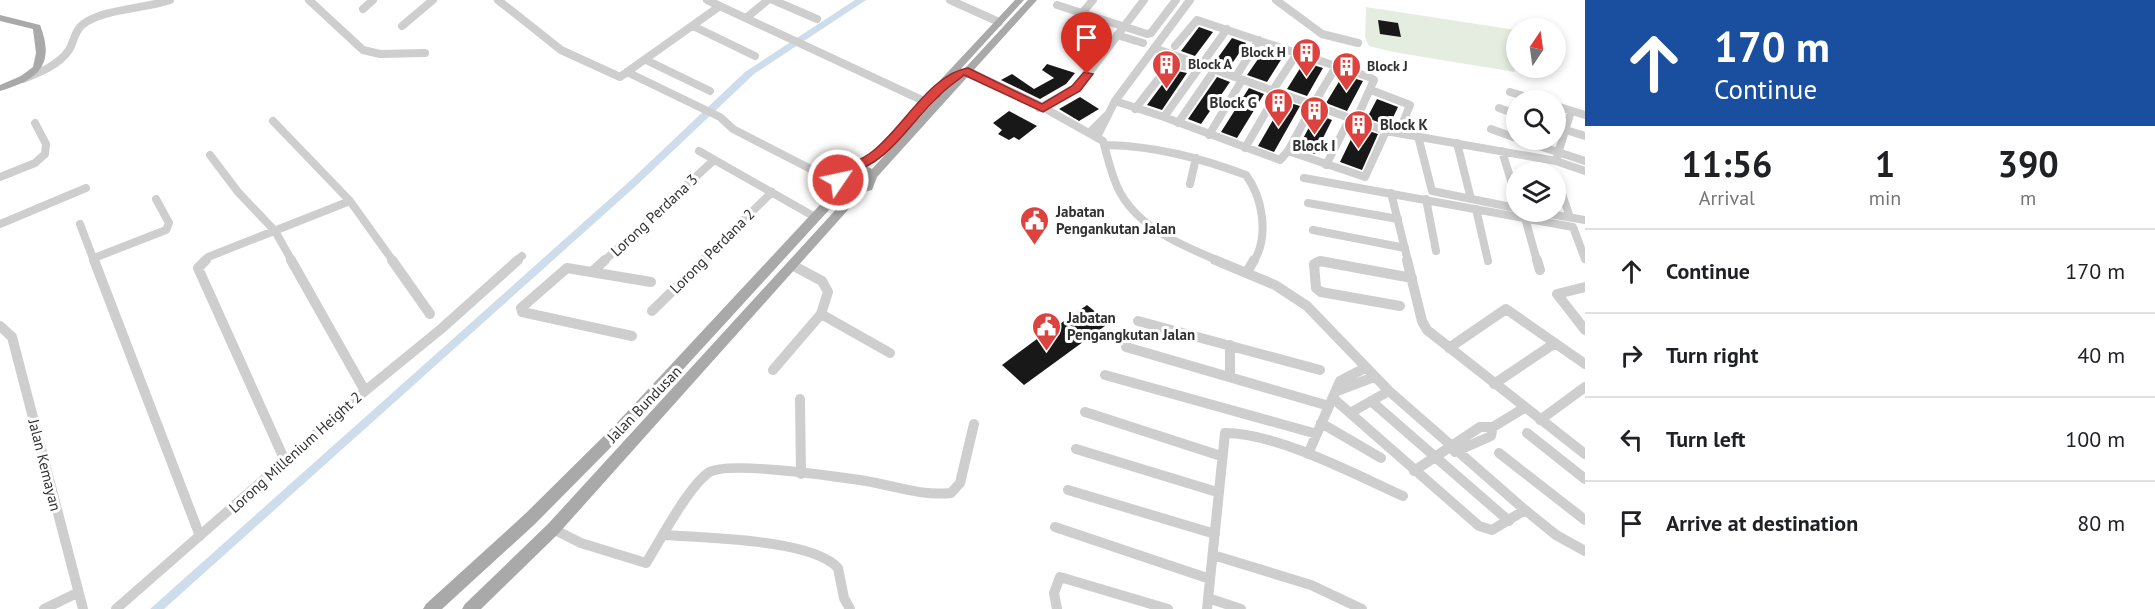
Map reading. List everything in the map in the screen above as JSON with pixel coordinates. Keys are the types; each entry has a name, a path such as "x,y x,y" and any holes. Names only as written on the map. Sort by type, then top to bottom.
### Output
{"main road":[{"path":"843,170 858,167 875,156 1020,0"},
{"name":"Jalan Bundusan","path":"470,609 553,529 860,190 871,184 872,176 1033,0"},
{"path":"0,18 37,27 43,59 38,68 0,88"},
{"path":"935,93 959,73 964,74"},
{"path":"858,167 867,170 872,176"},
{"name":"Jalan Bundusan","path":"431,609 530,519 618,431 835,195 840,184 838,176 843,170"},
{"path":"840,184 846,189 860,190"}],"street":[{"path":"20,79 37,75 55,63 68,51 74,36 84,24 99,17 144,9 170,0"},
{"path":"309,0 363,50 380,54 425,53"},
{"path":"363,9 373,0"},
{"path":"402,26 433,0"},
{"path":"498,0 561,50 620,77 720,6"},
{"path":"706,0 926,102"},
{"path":"746,18 768,0"},
{"path":"773,0 817,19"},
{"path":"950,0 999,22"},
{"path":"1082,14 1093,0"},
{"path":"1043,108 1076,88 1144,0"},
{"path":"1049,13 1059,2 1082,14 1149,34 1176,0 1189,2 1115,101 1107,114 1106,122 1093,135"},
{"path":"1276,0 1322,34 1358,43"},
{"path":"1175,46 1195,20 1337,65 1374,81 1356,120"},
{"path":"693,26 755,56"},
{"path":"1164,117 1227,29"},
{"path":"1117,35 1143,43"},
{"path":"1209,135 1259,40"},
{"path":"1154,48 1199,68"},
{"path":"1245,148 1298,52"},
{"path":"1146,59 1166,67"},
{"path":"646,60 710,91"},
{"path":"1135,109 1166,67 1178,63 1240,76 1274,94 1315,102 1386,131 1502,151 1541,162"},
{"path":"1115,101 1278,160 1288,151 1337,65"},
{"path":"627,72 720,117 733,129 817,170 840,184"},
{"path":"964,74 1043,108 1093,135 1106,145 1120,194 1136,215 1196,253 1275,285 1307,306 1337,335 1365,368 1449,448 1460,452 1556,535 1584,552"},
{"path":"1178,123 1211,75"},
{"path":"1371,90 1410,105 1401,127"},
{"path":"1498,108 1506,111"},
{"path":"1566,109 1585,115"},
{"path":"1566,127 1571,111"},
{"path":"273,121 350,201 430,314"},
{"path":"0,177 35,163 45,154 46,144 35,123"},
{"path":"1326,165 1346,126"},
{"path":"1491,129 1506,134"},
{"path":"1566,130 1585,136"},
{"path":"1288,151 1365,177 1386,131"},
{"path":"1419,140 1430,190 1506,206"},
{"path":"1457,143 1471,199"},
{"path":"1106,145 1140,144 1167,148 1246,175 1254,186 1262,233 1260,250 1246,272"},
{"path":"1534,150 1550,162"},
{"path":"699,151 815,217"},
{"path":"1502,151 1506,164"},
{"name":"Lorong Millenium Height 2","path":"116,609 286,463 365,391 275,231 238,192 210,155"},
{"path":"1190,184 1196,158"},
{"name":"Lorong Perdana 3","path":"593,271 714,160"},
{"path":"1566,164 1585,161"},
{"path":"1566,168 1585,171"},
{"path":"817,170 843,170"},
{"path":"1304,178 1506,215"},
{"path":"0,224 86,188"},
{"name":"Lorong Perdana 2","path":"652,310 772,192"},
{"path":"1391,193 1422,321 1427,330 1585,454"},
{"path":"94,258 166,230 169,223 156,199"},
{"path":"1426,199 1436,251"},
{"path":"286,463 198,268 208,257 350,201"},
{"path":"1308,203 1398,219"},
{"path":"1566,204 1570,218"},
{"path":"1476,209 1488,261"},
{"path":"1566,217 1585,220"},
{"path":"1526,222 1540,270"},
{"path":"1546,222 1573,227 1585,259"},
{"path":"80,224 200,536"},
{"path":"1313,230 1405,248"},
{"path":"365,391 441,329 522,256"},
{"path":"1400,306 1321,292 1316,288 1314,264 1320,261 1412,278"},
{"path":"773,370 821,314 828,292 826,286 792,265"},
{"path":"632,336 521,310 522,306 563,270 572,267 651,282"},
{"path":"1584,329 1557,294 1585,287"},
{"path":"1449,348 1506,309 1585,364"},
{"path":"821,314 891,352"},
{"path":"1138,321 1320,370"},
{"name":"Jalan Kemayan","path":"0,326 12,337 83,609"},
{"path":"1494,384 1556,343"},
{"path":"1230,345 1230,376"},
{"path":"1126,347 1230,376 1333,398 1479,526 1492,530 1525,510"},
{"path":"1308,454 1340,381 1365,368"},
{"path":"1105,375 1317,434"},
{"path":"1333,398 1374,377"},
{"path":"1540,420 1585,387"},
{"path":"1350,413 1389,391"},
{"path":"800,399 801,474"},
{"path":"1371,401 1509,521"},
{"path":"1414,471 1479,427 1493,427 1524,408"},
{"path":"1085,412 1221,456"},
{"path":"1321,423 1382,458"},
{"path":"553,529 561,536 646,563 698,482 710,471 742,467 866,481 931,495 951,493 960,483 974,424"},
{"path":"1460,452 1491,436 1493,427"},
{"path":"1241,609 1208,604 1217,492 1225,433 1232,431 1308,454 1403,496"},
{"path":"1527,433 1585,479"},
{"path":"1076,449 1217,492"},
{"path":"1499,453 1585,520"},
{"path":"1068,490 1215,534"},
{"path":"1055,527 1210,579"},
{"path":"665,535 777,546 819,556 839,570 843,579 844,600 850,609"},
{"path":"1213,555 1311,585 1362,609"},
{"path":"1057,609 1053,601 1055,584 1060,577 1065,577 1168,609"},
{"path":"44,609 77,593"}],"shaded area":[{"path":"1366,7 1506,28 1506,71 1393,52 1369,46 1365,37"}],"water":[{"path":"855,0 866,0 754,74 638,184 164,609 150,609 631,180 745,72"}],"building":[{"path":"1378,20 1398,23 1401,37 1380,34"},
{"path":"1199,27 1213,32 1195,56 1181,51"},
{"path":"1232,38 1246,43 1229,68 1214,63"},
{"path":"1265,49 1284,55 1267,82 1247,75"},
{"name":"Block H","path":"1304,62 1323,68 1307,96 1287,89"},
{"path":"1047,64 1075,73 1066,84 1040,99 1001,80 1012,74 1034,89 1054,78 1042,70"},
{"name":"Block A","path":"1173,70 1187,73 1162,110 1147,105"},
{"name":"Block J","path":"1343,75 1363,81 1347,111 1326,103"},
{"path":"1217,77 1230,82 1201,124 1188,119"},
{"path":"1249,88 1264,94 1237,138 1221,132"},
{"path":"1080,97 1099,109 1079,121 1059,109"},
{"path":"1377,99 1398,107 1389,126 1367,118"},
{"name":"Block G","path":"1284,101 1300,106 1274,152 1258,146"},
{"path":"1009,111 1037,126 1019,140 1014,137 1009,140 998,134 1002,130 993,123"},
{"name":"Block I","path":"1316,114 1332,120 1315,154 1298,148"},
{"name":"Block K","path":"1357,127 1378,134 1362,170 1340,162"},
{"name":"Jabatan Pengangkutan Jalan","path":"1087,305 1109,323 1024,385 1002,365 1041,336 1032,328 1039,322 1050,331"}],"place":[{"name":"Block H","path":"1307,78"},
{"name":"Block A","path":"1167,90"},
{"name":"Block J","path":"1346,92"},
{"name":"Block G","path":"1278,128"},
{"name":"Block I","path":"1314,136"},
{"name":"Block K","path":"1359,150"},
{"name":"Jabatan Pengankutan Jalan","path":"1035,246"},
{"name":"Jabatan Pengangkutan Jalan","path":"1046,352"}],"route":[{"path":"838,180 843,170 858,167 875,156 935,93 961,72 968,71 1043,108 1076,88 1087,74"}]}
